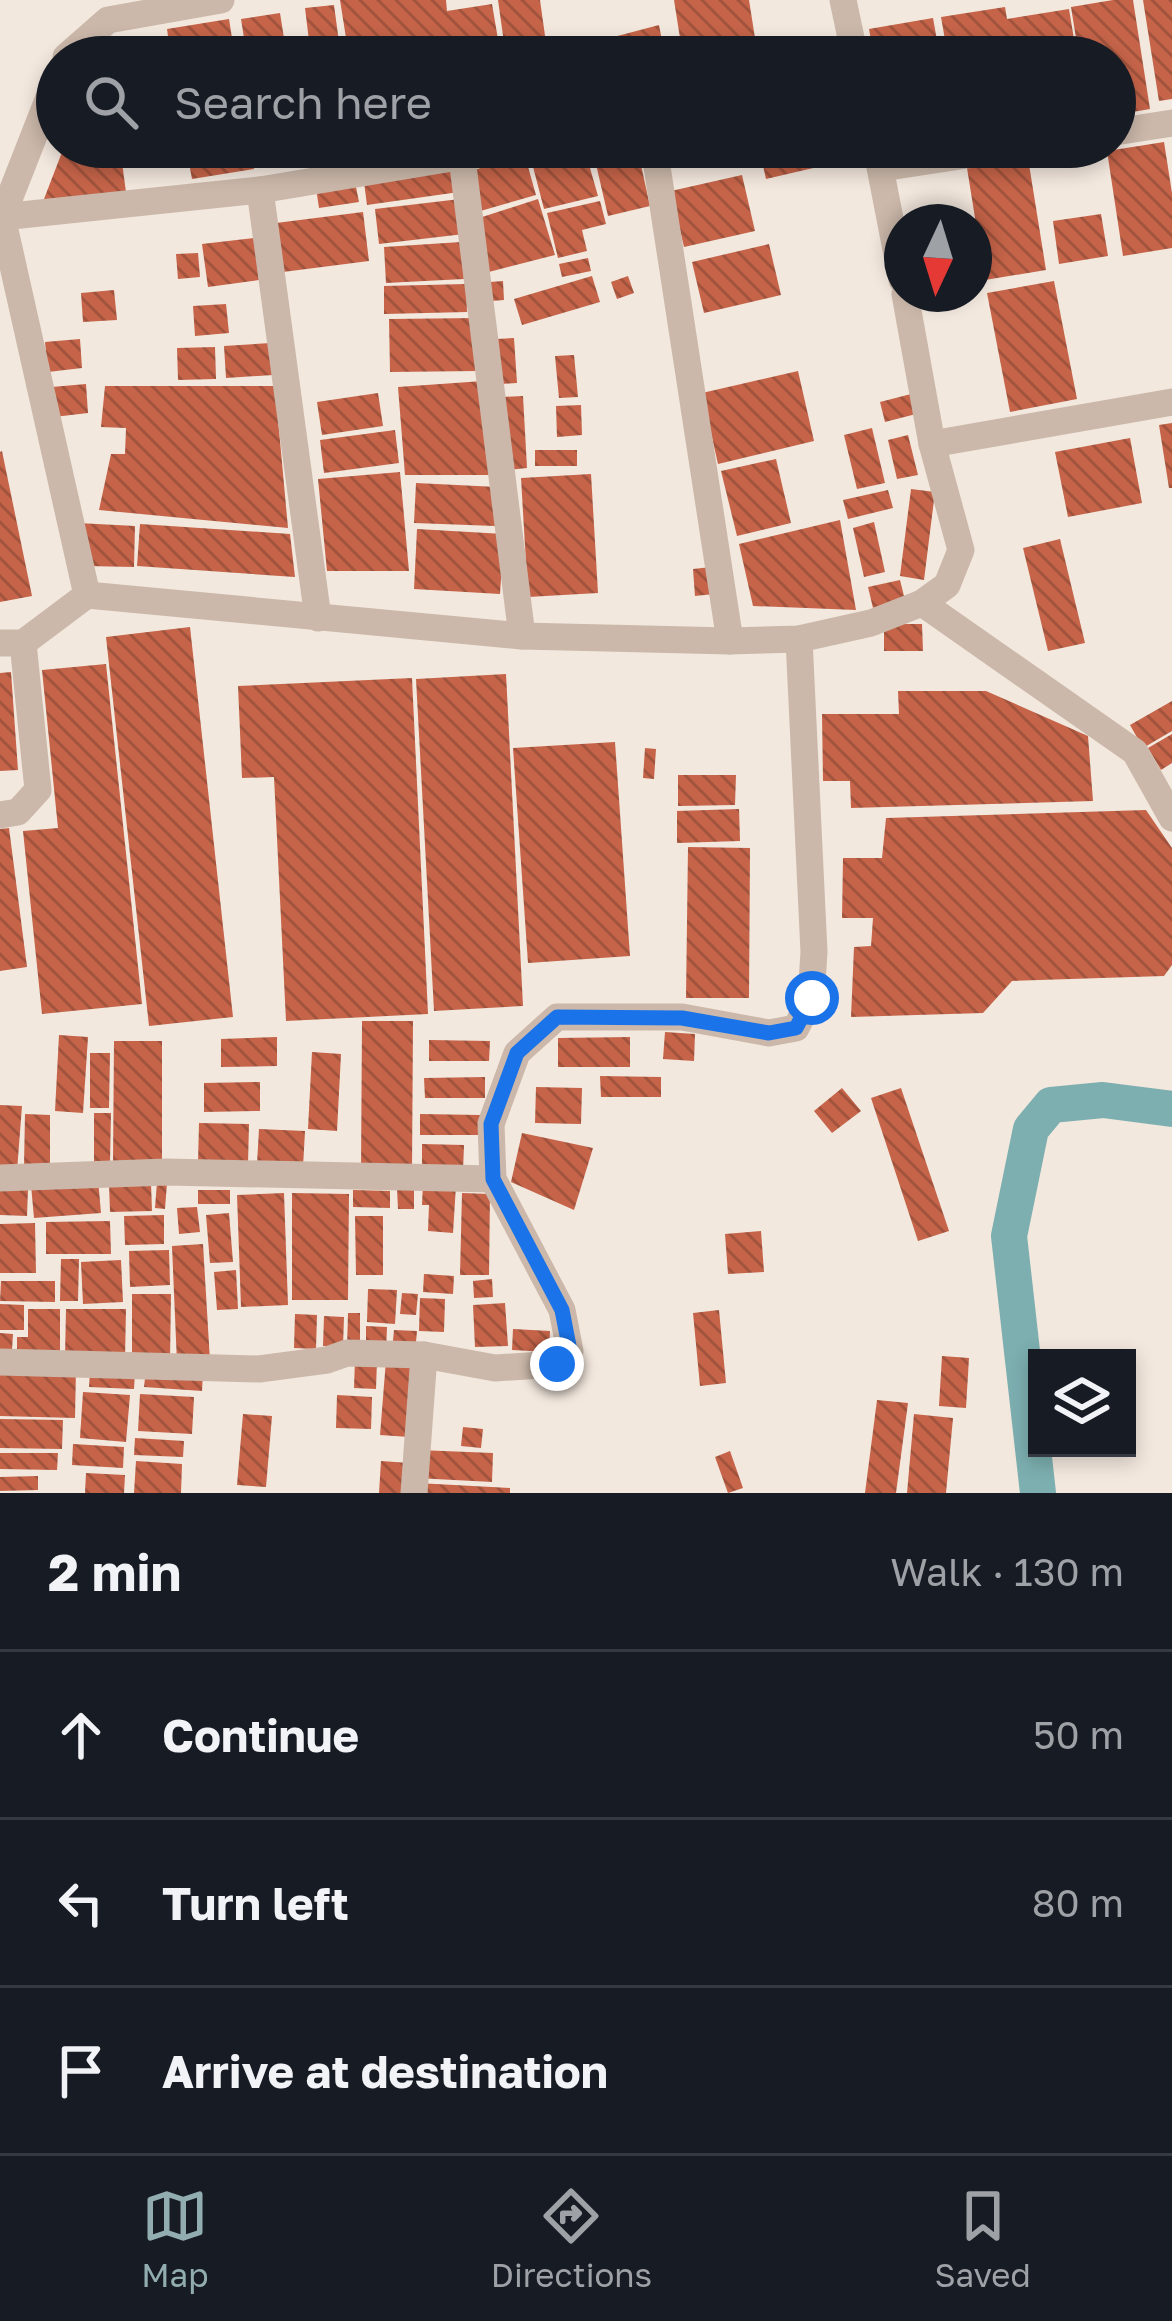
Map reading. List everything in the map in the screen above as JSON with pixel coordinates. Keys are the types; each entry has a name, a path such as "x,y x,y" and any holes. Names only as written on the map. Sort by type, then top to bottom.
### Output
{"street":[{"path":"90,36 108,20 221,0"},
{"path":"843,0 851,36"},
{"path":"1136,129 1172,123"},
{"path":"36,130 2,217 87,595"},
{"path":"2,217 260,190 399,168"},
{"path":"463,168 522,636"},
{"path":"657,168 730,641"},
{"path":"881,168 888,204"},
{"path":"260,190 318,618"},
{"path":"0,815 18,812 38,790 12,643 87,595 522,636 730,641 799,638 871,623 922,603 947,585 961,550 932,444 907,312"},
{"path":"932,444 1172,402"},
{"path":"922,603 1135,752 1172,818"},
{"path":"0,1362 259,1369 347,1353 424,1355 495,1368 557,1364 570,1351 562,1310 493,1179 491,1124 517,1053 557,1017 682,1018 769,1033 796,1028 812,998 814,952 799,638"},
{"path":"0,1178 167,1172 493,1179"},
{"path":"415,1493 424,1355"}],"building":[{"path":"340,0 446,0 447,11 492,4 497,36 346,36"},
{"path":"498,0 540,0 545,36 503,36"},
{"path":"674,0 749,0 755,36 680,36"},
{"path":"1133,0 1150,109 1136,111 1136,36 1076,36 1071,7"},
{"path":"1143,0 1172,0 1172,99 1159,101"},
{"path":"334,5 338,36 308,36 305,8"},
{"path":"1005,7 1007,19 1069,9 1074,36 944,36 941,17"},
{"path":"280,13 284,36 244,36 241,19"},
{"path":"933,18 936,36 870,36 869,29"},
{"path":"229,19 232,36 168,36 167,29"},
{"path":"659,25 661,36 617,36"},
{"path":"1164,142 1172,193 1172,248 1123,256 1110,168 1136,168 1136,146"},
{"path":"56,168 123,168 127,200 39,212"},
{"path":"190,168 254,169 192,179"},
{"path":"455,168 459,192 367,205 363,175"},
{"path":"528,168 536,195 477,212 466,172"},
{"path":"533,168 590,168 598,196 544,209"},
{"path":"597,168 642,168 650,206 608,216"},
{"path":"764,168 813,168 766,179"},
{"path":"967,168 1030,168 1046,270 992,279 992,204 973,204"},
{"path":"742,175 755,231 684,247 671,191"},
{"path":"355,182 359,202 319,208 316,188"},
{"path":"460,199 464,234 379,244 375,209"},
{"path":"538,199 555,255 481,274 476,219"},
{"path":"600,201 606,224 582,230 587,251 558,258 547,213"},
{"path":"363,212 369,261 283,272 276,223"},
{"path":"1101,214 1108,256 1059,264 1053,221"},
{"path":"254,238 259,280 208,287 202,244"},
{"path":"461,242 464,279 386,283 384,247"},
{"path":"769,244 781,295 704,313 692,262"},
{"path":"198,253 200,277 178,279 176,254"},
{"path":"588,258 591,271 562,277 559,264"},
{"path":"592,276 600,302 522,325 514,299"},
{"path":"628,276 634,293 617,299 611,282"},
{"path":"503,281 504,300 491,301 490,282"},
{"path":"1054,281 1077,399 1010,412 991,312 992,292"},
{"path":"466,284 467,312 384,314 384,286"},
{"path":"114,290 117,320 83,322 81,293"},
{"path":"226,304 229,333 195,336 193,306"},
{"path":"477,318 478,371 390,372 389,319"},
{"path":"514,338 517,383 499,384 497,339"},
{"path":"80,339 82,368 48,372 45,342"},
{"path":"271,343 273,375 226,378 224,346"},
{"path":"215,347 216,379 178,380 177,348"},
{"path":"574,355 578,397 559,398 555,356"},
{"path":"798,371 814,441 718,464 702,393"},
{"path":"483,381 490,475 405,475 398,387"},
{"path":"86,384 88,413 54,417 52,387"},
{"path":"105,386 275,386 288,528 99,510 111,454 125,454 126,428 101,427"},
{"path":"378,393 383,426 322,435 317,402"},
{"path":"911,394 916,414 885,422 880,402"},
{"path":"523,396 527,468 507,470 502,397"},
{"path":"581,405 582,435 557,437 556,406"},
{"path":"1172,423 1172,488 1169,488 1159,425"},
{"path":"872,428 885,483 857,489 844,435"},
{"path":"395,430 399,463 324,473 320,440"},
{"path":"908,435 918,475 897,479 888,440"},
{"path":"1130,438 1142,503 1068,517 1055,452"},
{"path":"535,450 577,450 577,466 535,466"},
{"path":"0,452 32,596 0,602"},
{"path":"776,459 791,523 737,536 721,471"},
{"path":"400,472 409,571 327,571 318,479"},
{"path":"591,474 598,593 528,597 521,478"},
{"path":"416,483 497,487 495,526 414,523"},
{"path":"911,489 935,492 924,580 900,576"},
{"path":"888,490 893,508 848,519 843,500"},
{"path":"840,520 856,610 753,606 739,544"},
{"path":"874,522 885,572 864,577 853,528"},
{"path":"78,523 135,526 134,567 86,566"},
{"path":"140,524 290,534 295,577 137,566"},
{"path":"417,529 504,534 500,594 414,589"},
{"path":"1060,539 1085,643 1048,651 1023,548"},
{"path":"711,567 714,594 695,596 693,569"},
{"path":"900,580 905,600 873,608 868,587"},
{"path":"884,624 922,624 923,651 884,651"},
{"path":"190,627 233,1017 149,1026 106,637"},
{"path":"106,664 142,1004 42,1014 23,831 58,828 42,670"},
{"path":"11,672 18,770 0,771 0,673"},
{"path":"506,674 523,1006 434,1011 416,679"},
{"path":"412,678 428,1014 286,1021 274,777 242,778 238,686"},
{"path":"898,691 986,691 1088,736 1093,801 851,808 850,781 823,781 822,714 899,714"},
{"path":"1172,701 1172,731 1143,748 1130,725"},
{"path":"1172,734 1172,763 1161,770 1148,748"},
{"path":"615,742 630,956 528,963 513,748"},
{"path":"645,748 656,749 654,779 643,778"},
{"path":"678,775 736,775 735,805 678,806"},
{"path":"739,809 740,841 677,843 677,811"},
{"path":"1146,810 1172,848 1172,965 1164,976 1012,981 983,1013 851,1017 854,947 871,946 873,918 842,918 843,858 882,858 886,818"},
{"path":"9,828 27,967 0,971 0,829"},
{"path":"688,847 750,848 749,998 686,998"},
{"path":"362,1021 413,1021 412,1172 361,1172"},
{"path":"665,1032 695,1034 694,1061 663,1059"},
{"path":"59,1035 88,1037 83,1113 55,1111"},
{"path":"277,1037 277,1066 221,1067 221,1039"},
{"path":"630,1037 630,1067 558,1067 558,1038"},
{"path":"429,1040 490,1041 489,1061 429,1061"},
{"path":"114,1041 162,1041 162,1163 113,1163"},
{"path":"312,1052 341,1054 337,1131 308,1129"},
{"path":"90,1053 110,1053 109,1108 90,1108"},
{"path":"600,1076 661,1077 661,1097 601,1097"},
{"path":"485,1077 485,1098 425,1098 424,1078"},
{"path":"260,1082 260,1111 204,1112 204,1083"},
{"path":"536,1087 582,1088 581,1124 535,1123"},
{"path":"842,1088 861,1111 832,1133 814,1111"},
{"path":"901,1088 949,1231 918,1241 871,1098"},
{"path":"0,1105 22,1106 17,1171 0,1169"},
{"path":"94,1113 111,1113 110,1162 94,1162"},
{"path":"25,1114 50,1115 50,1167 24,1166"},
{"path":"420,1114 481,1115 481,1135 420,1135"},
{"path":"199,1123 249,1124 248,1164 198,1163"},
{"path":"259,1129 305,1131 303,1167 257,1164"},
{"path":"522,1133 593,1148 574,1210 511,1182"},
{"path":"422,1144 464,1145 463,1171 422,1170"},
{"path":"98,1179 101,1213 34,1218 31,1185"},
{"path":"157,1182 167,1183 165,1209 155,1208"},
{"path":"151,1183 152,1211 110,1212 109,1184"},
{"path":"423,1183 456,1185 453,1233 428,1231 429,1205 422,1205"},
{"path":"0,1188 28,1189 27,1216 0,1215"},
{"path":"397,1189 414,1189 414,1209 398,1209"},
{"path":"198,1190 230,1190 230,1204 198,1204"},
{"path":"353,1190 390,1191 390,1208 353,1207"},
{"path":"284,1193 288,1305 241,1307 237,1195"},
{"path":"292,1193 349,1194 348,1300 292,1300"},
{"path":"462,1193 490,1194 489,1275 460,1275"},
{"path":"197,1207 200,1232 179,1234 177,1208"},
{"path":"229,1213 233,1262 210,1263 206,1215"},
{"path":"164,1215 164,1244 125,1245 124,1216"},
{"path":"355,1216 383,1216 383,1275 356,1275"},
{"path":"110,1221 111,1254 46,1254 46,1222"},
{"path":"35,1223 36,1273 0,1273 0,1224"},
{"path":"761,1231 764,1272 728,1274 725,1234"},
{"path":"203,1244 210,1361 177,1363 172,1246"},
{"path":"169,1250 170,1285 130,1287 129,1251"},
{"path":"61,1259 79,1259 78,1301 60,1301"},
{"path":"121,1260 123,1302 83,1304 81,1262"},
{"path":"236,1270 238,1309 217,1310 214,1272"},
{"path":"424,1274 454,1276 453,1294 423,1292"},
{"path":"492,1279 493,1297 474,1298 473,1281"},
{"path":"1,1281 55,1281 55,1302 0,1301"},
{"path":"368,1289 397,1290 395,1324 367,1322"},
{"path":"402,1293 418,1294 416,1315 400,1314"},
{"path":"132,1294 171,1294 170,1360 132,1359"},
{"path":"420,1298 445,1299 444,1332 419,1331"},
{"path":"505,1303 508,1346 475,1347 473,1305"},
{"path":"0,1304 24,1305 24,1330 0,1330"},
{"path":"28,1309 60,1309 60,1352 17,1352 17,1337 28,1337"},
{"path":"66,1309 126,1309 125,1358 65,1357"},
{"path":"719,1310 726,1383 700,1386 693,1313"},
{"path":"348,1313 360,1313 360,1348 347,1348"},
{"path":"295,1314 317,1315 316,1349 294,1348"},
{"path":"324,1316 344,1317 343,1347 323,1346"},
{"path":"366,1326 387,1327 386,1352 366,1351"},
{"path":"513,1329 550,1331 549,1352 512,1350"},
{"path":"394,1330 417,1331 415,1353 392,1351"},
{"path":"0,1333 13,1334 12,1350 0,1350"},
{"path":"942,1356 969,1358 966,1408 939,1406"},
{"path":"355,1359 377,1360 376,1389 354,1388"},
{"path":"386,1360 415,1363 409,1437 380,1435"},
{"path":"0,1366 76,1368 75,1418 0,1416"},
{"path":"146,1369 203,1373 202,1391 144,1387"},
{"path":"90,1370 135,1372 134,1389 89,1387"},
{"path":"83,1392 130,1395 126,1442 80,1438"},
{"path":"140,1394 194,1397 192,1434 138,1431"},
{"path":"337,1395 372,1397 371,1429 336,1428"},
{"path":"877,1400 908,1403 896,1493 865,1493"},
{"path":"243,1414 272,1416 266,1487 237,1485"},
{"path":"914,1414 953,1418 946,1493 907,1493"},
{"path":"0,1419 63,1420 62,1449 0,1448"},
{"path":"463,1427 483,1429 481,1448 461,1446"},
{"path":"135,1438 184,1441 183,1457 134,1455"},
{"path":"73,1444 124,1447 123,1468 72,1465"},
{"path":"418,1450 493,1453 492,1482 416,1478"},
{"path":"730,1451 743,1488 728,1493 715,1457"},
{"path":"0,1453 58,1453 57,1470 0,1469"},
{"path":"136,1461 182,1464 181,1493 134,1493"},
{"path":"381,1461 409,1463 406,1493 379,1493"},
{"path":"86,1473 125,1475 124,1493 85,1493"},
{"path":"38,1476 38,1490 0,1491 0,1477"},
{"path":"417,1483 510,1488 510,1493 416,1493"}],"waterway":[{"path":"1038,1493 1009,1236 1031,1129 1051,1105 1103,1100 1172,1109"}],"route":[{"path":"557,1364 570,1351 562,1310 493,1179 491,1124 517,1053 557,1017 682,1018 769,1033 796,1028 812,998"}]}
